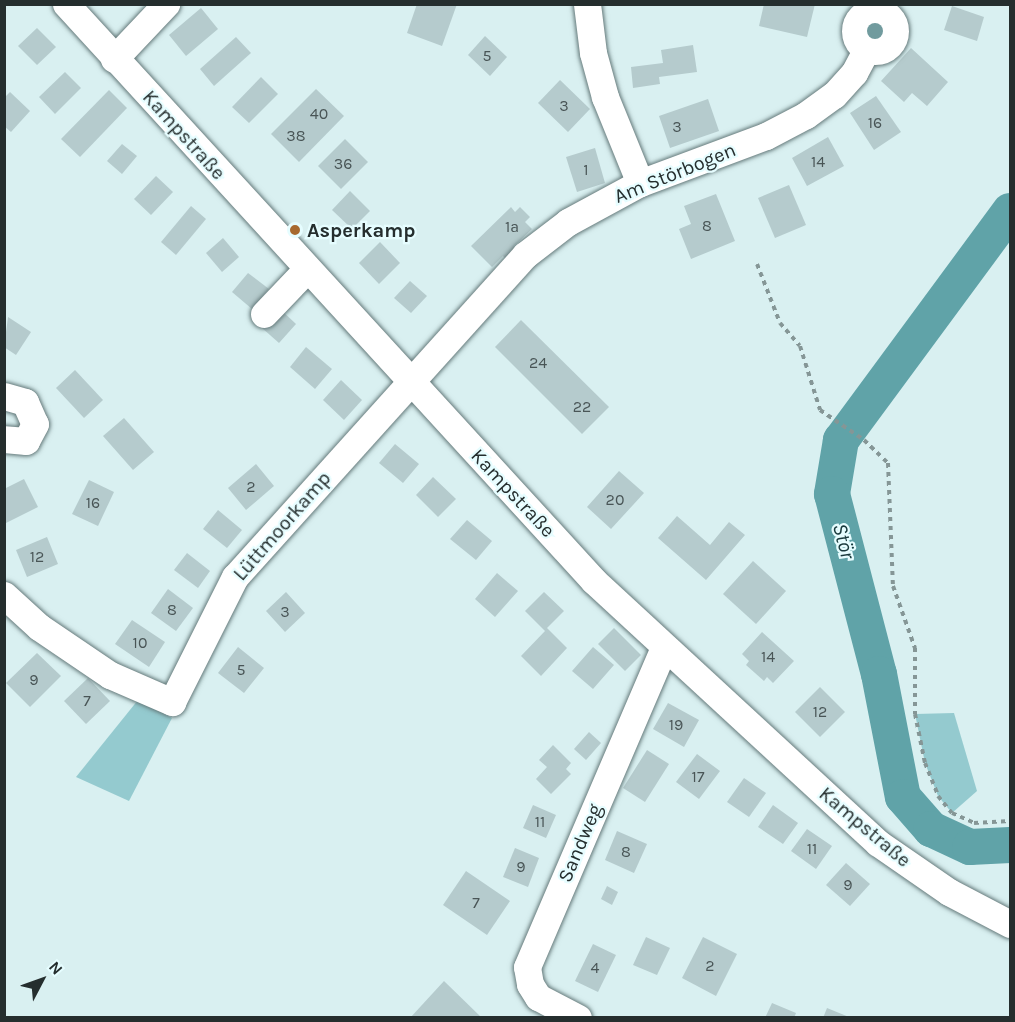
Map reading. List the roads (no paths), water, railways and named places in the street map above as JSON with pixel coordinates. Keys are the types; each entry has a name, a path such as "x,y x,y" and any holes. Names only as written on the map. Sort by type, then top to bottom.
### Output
{"street":[{"name":"Kampstraße","path":"66,4 306,270 594,581 878,843 949,892 1011,924"},
{"path":"114,58 166,4"},
{"path":"587,4 593,53 605,97 640,183"},
{"name":"Am Störbogen","path":"412,383 525,255 568,222 640,183 766,136 806,115 834,95 854,74 867,49"},
{"path":"264,314 306,270"},
{"name":"Lüttmoorkamp","path":"4,595 39,627 110,675 172,702 235,577 412,383"},
{"path":"4,396 25,402 34,424 26,441 4,439"},
{"name":"Sandweg","path":"578,1017 538,997 530,984 527,967 664,648"}],"waterway":[{"name":"Stör","path":"1010,211 841,440 832,494 879,674 903,797 931,829 970,847 1010,845"}],"place":[{"name":"Asperkamp","path":"295,230"}]}
